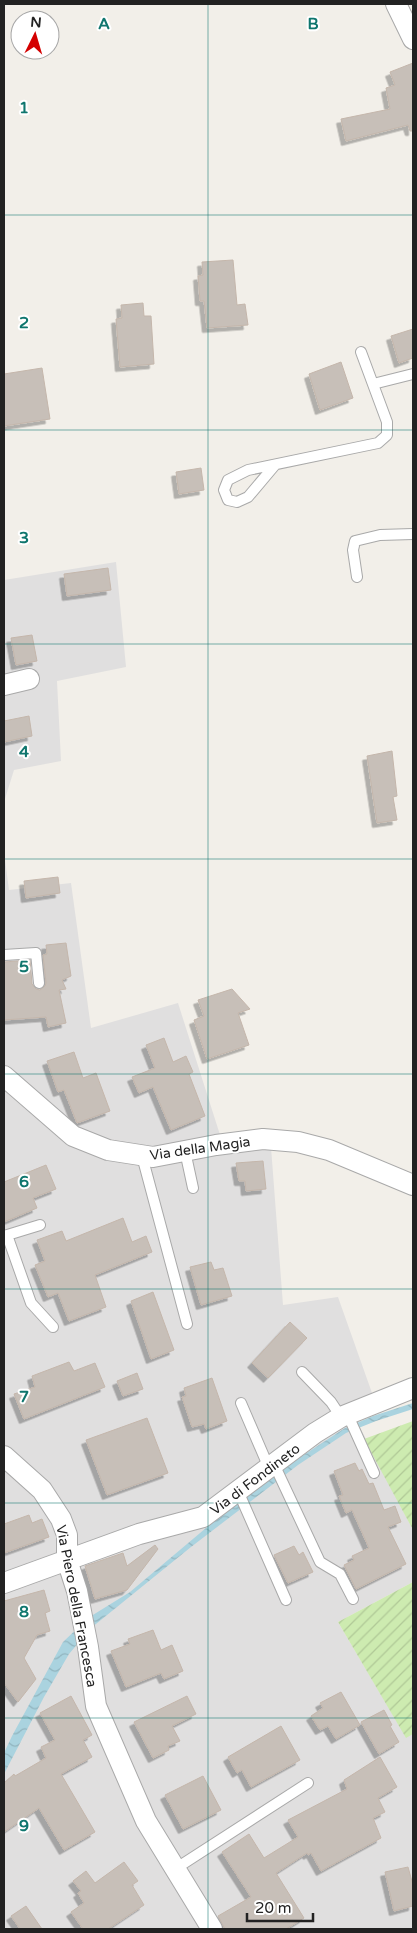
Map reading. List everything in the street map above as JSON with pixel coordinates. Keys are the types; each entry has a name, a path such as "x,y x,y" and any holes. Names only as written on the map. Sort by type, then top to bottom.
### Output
{"street":[{"path":"396,4 413,40"},
{"path":"4,685 30,679"},
{"name":"Via della Magia","path":"4,1076 73,1136 108,1150 152,1157 263,1139 298,1142 329,1150 413,1185"},
{"name":"Via di Fondineto","path":"4,1583 138,1534 202,1517 240,1494 274,1467 348,1418 384,1398 413,1388"},
{"name":"Via Piero della Francesca","path":"4,1456 42,1490 61,1519 67,1535 67,1560 77,1591 88,1647 96,1706 146,1821 212,1929"}],"lane":[{"path":"275,465 248,497 237,502 228,500 224,490 228,480 248,470 378,443 387,435 387,422 361,352"},
{"path":"373,384 413,374"},
{"path":"356,577 353,550 355,541 380,535 413,534"},
{"path":"4,956 36,953 39,984"},
{"path":"185,1151 193,1188"},
{"path":"142,1156 187,1324"},
{"path":"40,1225 6,1235 31,1303 53,1327"},
{"path":"302,1372 348,1418 374,1473"},
{"path":"241,1403 284,1483 320,1562 340,1574 353,1599"},
{"path":"240,1494 286,1600"},
{"path":"175,1869 308,1782"}],"shaded area":[{"path":"116,562 126,667 57,681 61,761 14,770 4,802 4,580"},
{"path":"4,852 9,890 71,883 91,1028 178,1003 221,1138 270,1134 283,1305 338,1297 372,1393 353,1414 413,1530 413,1582 338,1622 406,1737 413,1734 413,1929 4,1929"}],"green space":[{"path":"413,1421 413,1530 364,1439"},
{"path":"413,1582 413,1734 406,1738 338,1622"}],"water":[{"path":"413,1403 413,1409 346,1433 298,1465 191,1547 91,1628 69,1654 44,1697 4,1774 4,1753 12,1736 63,1642 88,1618 130,1592 225,1512 296,1460 345,1428 373,1416"}],"building":[{"path":"413,63 413,131 410,131 408,125 346,141 341,119 390,109 386,88 395,85 390,72"},
{"path":"233,260 237,305 245,304 248,325 207,328 204,301 200,301 198,276 203,275 202,262"},
{"path":"143,303 144,316 151,316 154,364 120,367 116,319 122,318 121,305"},
{"path":"413,329 413,358 399,363 391,336"},
{"path":"341,362 353,398 320,410 309,374"},
{"path":"42,368 50,419 4,426 4,374"},
{"path":"201,468 204,490 179,494 176,472"},
{"path":"108,568 111,590 67,596 64,574"},
{"path":"32,635 37,661 16,665 11,638"},
{"path":"29,716 32,736 4,742 4,721"},
{"path":"392,751 397,796 393,797 397,820 377,823 367,756"},
{"path":"58,877 60,893 26,898 24,881"},
{"path":"66,943 71,976 62,980 66,989 59,990 66,1023 48,1027 46,1017 4,1020 4,962 30,960 32,984 36,989 40,990 46,983 43,955 47,954 46,945"},
{"path":"232,989 250,1009 238,1013 249,1045 207,1059 194,1020 204,1016 198,1000"},
{"path":"164,1038 173,1062 186,1056 193,1072 189,1074 205,1116 171,1130 153,1087 139,1093 132,1077 155,1068 146,1045"},
{"path":"74,1052 83,1078 96,1073 110,1111 77,1123 64,1090 58,1092 47,1061"},
{"path":"263,1161 266,1189 246,1191 245,1181 239,1181 236,1163"},
{"path":"46,1165 56,1189 33,1198 37,1208 4,1222 4,1182"},
{"path":"123,1218 132,1242 146,1236 152,1252 95,1275 106,1307 69,1321 58,1293 48,1297 35,1265 45,1261 37,1240 62,1231 66,1241"},
{"path":"211,1262 214,1270 223,1268 232,1296 201,1305 190,1267"},
{"path":"153,1292 174,1350 151,1359 131,1301"},
{"path":"290,1322 307,1338 268,1378 252,1363"},
{"path":"69,1362 74,1371 95,1363 105,1387 24,1419 14,1394 35,1387 32,1376"},
{"path":"137,1373 143,1389 123,1396 117,1381"},
{"path":"212,1378 227,1421 206,1429 204,1424 192,1427 182,1397 186,1396 184,1388"},
{"path":"147,1418 168,1473 107,1495 86,1440"},
{"path":"355,1463 359,1471 362,1469 369,1484 373,1483 384,1510 395,1506 401,1522 388,1527 406,1564 356,1589 344,1565 354,1560 352,1556 369,1548 352,1510 346,1513 339,1496 343,1495 334,1471"},
{"path":"29,1515 32,1523 42,1519 49,1537 4,1553 4,1524"},
{"path":"155,1545 158,1549 127,1590 95,1599 85,1566 123,1553 127,1566"},
{"path":"294,1546 299,1555 303,1552 313,1572 288,1583 274,1555"},
{"path":"44,1590 50,1611 45,1613 50,1631 37,1635 24,1658 36,1679 18,1702 4,1683 4,1601"},
{"path":"153,1630 161,1650 172,1645 183,1671 164,1679 161,1673 126,1687 111,1651 130,1644 128,1639"},
{"path":"341,1692 360,1725 336,1739 328,1726 320,1730 311,1716 323,1708 320,1703"},
{"path":"71,1696 92,1735 83,1740 92,1757 61,1774 95,1832 64,1850 39,1808 4,1832 4,1783 14,1774 15,1776 46,1758 41,1747 55,1740 40,1713"},
{"path":"187,1696 196,1714 172,1726 180,1741 168,1746 169,1750 153,1758 134,1722"},
{"path":"384,1710 399,1742 379,1754 361,1722"},
{"path":"281,1726 300,1760 251,1787 242,1770 237,1773 228,1757"},
{"path":"380,1757 397,1787 378,1798 385,1812 373,1818 381,1838 321,1871 311,1853 308,1855 307,1853 276,1873 304,1918 286,1929 225,1929 218,1916 251,1897 222,1852 249,1834 264,1858 298,1837 288,1820 347,1789 344,1780"},
{"path":"203,1776 221,1810 183,1829 165,1795"},
{"path":"124,1862 138,1881 132,1885 144,1905 108,1929 83,1929 71,1912 84,1903 78,1893 81,1891 73,1881 86,1871 95,1883"},
{"path":"408,1867 413,1885 413,1906 394,1911 385,1872"},
{"path":"26,1906 42,1929 20,1929 11,1916"}]}
